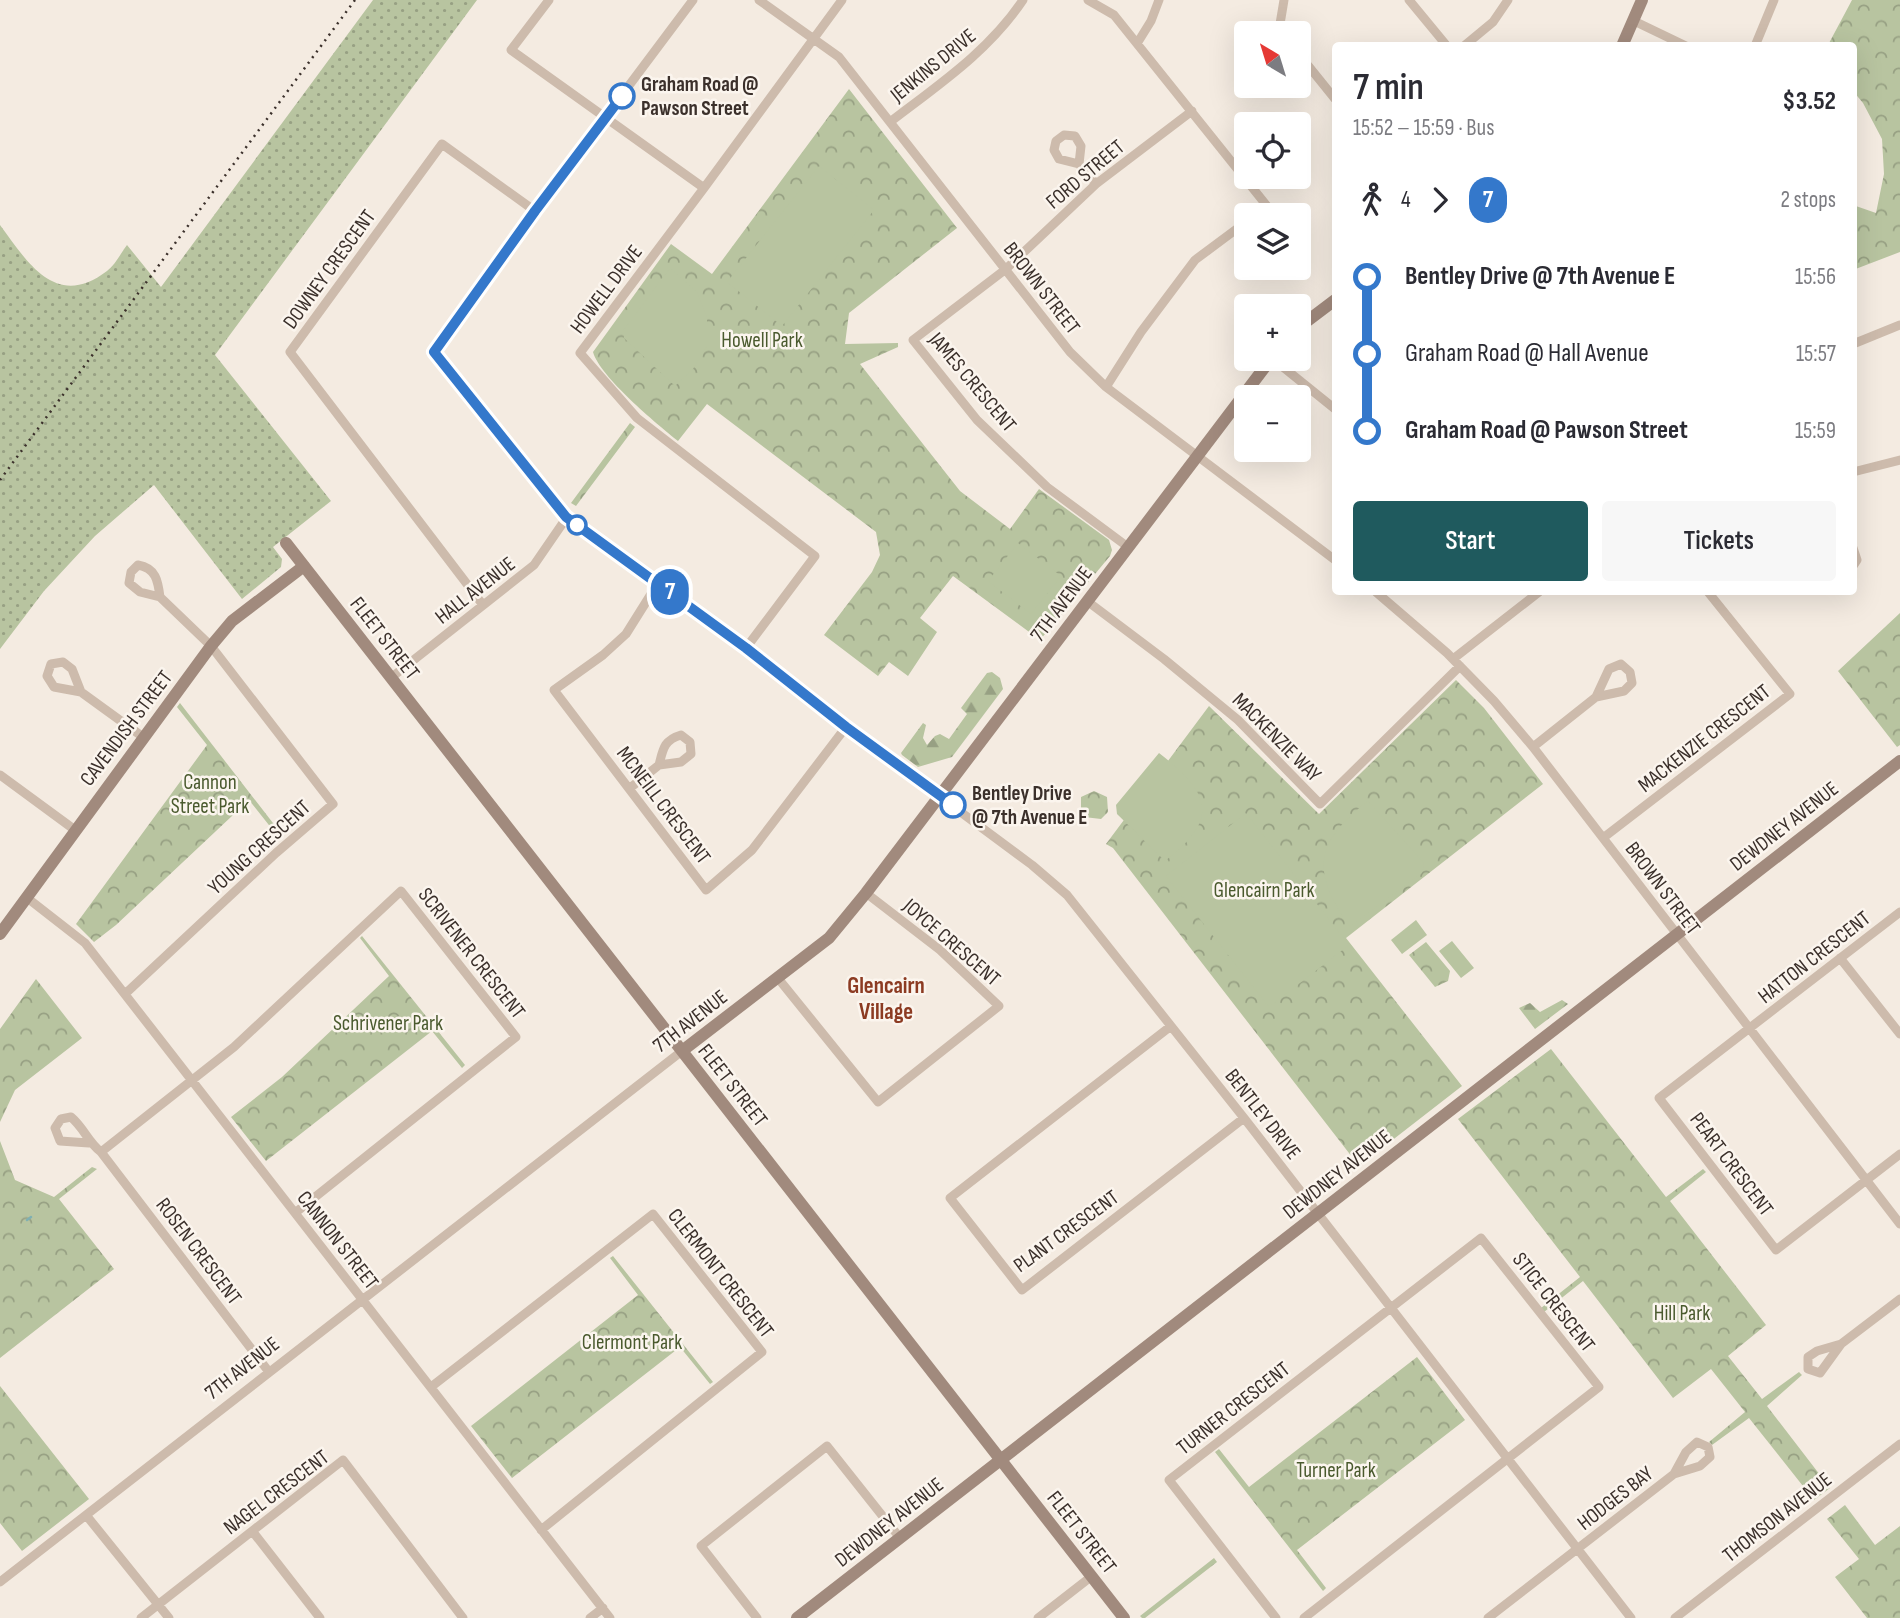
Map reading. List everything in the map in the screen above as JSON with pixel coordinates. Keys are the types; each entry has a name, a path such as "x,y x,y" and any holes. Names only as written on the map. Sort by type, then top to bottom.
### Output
{"street":[{"path":"549,0 511,50 704,188"},
{"path":"535,211 693,0"},
{"name":"BROWN STREET","path":"759,0 839,57 1070,352 1105,387 1332,558"},
{"name":"HOWELL DRIVE","path":"746,648 815,556 637,418 580,353 842,0"},
{"name":"JENKINS DRIVE","path":"890,122 972,59 1004,27 1023,0"},
{"path":"1088,0 1114,15 1138,42 1265,203"},
{"path":"1138,42 1151,21 1159,0"},
{"path":"1280,21 1284,0"},
{"path":"1409,0 1444,42"},
{"path":"1421,13 1423,0"},
{"path":"1469,42 1493,22 1508,0"},
{"path":"1624,42 1642,0"},
{"path":"1757,42 1774,0"},
{"path":"1634,21 1678,42"},
{"path":"1311,69 1332,95"},
{"name":"FORD STREET","path":"1006,269 1096,184 1192,111"},
{"name":"DOWNEY CRESCENT","path":"483,605 290,352 442,144 535,211"},
{"path":"1079,164 1096,184"},
{"name":"BENTLEY DRIVE","path":"535,211 434,352 566,517 746,648 846,727 1032,865 1067,895 1244,1118 1631,1618"},
{"path":"1105,387 1140,332 1195,260 1234,231"},
{"name":"JAMES CRESCENT","path":"1006,269 913,340 977,420 1047,486 1128,547"},
{"path":"1311,318 1332,302"},
{"path":"1857,342 1900,326"},
{"name":"7TH AVENUE","path":"0,1582 829,938 1263,371"},
{"path":"1287,371 1332,407"},
{"path":"1857,470 1900,460"},
{"name":"HALL AVENUE","path":"392,677 534,565 566,517"},
{"name":"FLEET STREET","path":"286,542 1124,1618"},
{"name":"CAVENDISH STREET","path":"0,933 211,646 232,621 304,566"},
{"name":"MCNEILL CRESCENT","path":"659,583 626,634 603,655 554,690 706,890 752,850 846,727"},
{"name":"BROWN STREET","path":"1379,595 1457,663 1533,747 1900,1224"},
{"path":"1457,663 1536,595"},
{"name":"MACKENZIE CRESCENT","path":"1603,838 1790,694 1710,595"},
{"path":"160,597 211,646"},
{"name":"MACKENZIE WAY","path":"1087,601 1164,659 1238,720 1320,804 1457,663"},
{"name":"YOUNG CRESCENT","path":"125,994 332,804 211,646"},
{"path":"81,692 144,737"},
{"path":"1533,747 1597,697"},
{"name":"DEWDNEY AVENUE","path":"797,1618 1900,761"},
{"path":"630,788 659,765"},
{"path":"0,775 75,830"},
{"name":"SCRIVENER CRESCENT","path":"191,1080 234,1047 401,891 516,1037 295,1213"},
{"name":"JOYCE CRESCENT","path":"777,977 878,1102 999,1006 940,950 866,893"},
{"name":"CANNON STREET","path":"26,897 85,943 610,1618"},
{"name":"HATTON CRESCENT","path":"1749,1029 1900,912"},
{"path":"1840,958 1900,1034"},
{"name":"PLANT CRESCENT","path":"1171,1026 950,1198 1021,1290 1244,1118"},
{"name":"PEART CRESCENT","path":"1749,1029 1659,1098 1776,1250 1866,1181"},
{"path":"101,1152 191,1080"},
{"name":"ROSEN CRESCENT","path":"89,1143 101,1152 269,1372"},
{"path":"1866,1181 1900,1154"},
{"name":"CLERMONT CRESCENT","path":"431,1387 653,1214 762,1352 541,1530"},
{"name":"STICE CRESCENT","path":"1390,1308 1481,1238 1599,1387 1508,1459"},
{"path":"1841,1343 1900,1299"},
{"name":"TURNER CRESCENT","path":"1276,1618 1169,1480 1390,1308"},
{"name":"THOMSON AVENUE","path":"1675,1618 1900,1444"},
{"path":"757,1618 701,1546 827,1446 900,1538"},
{"path":"1304,1618 1508,1459"},
{"name":"NAGEL CRESCENT","path":"142,1618 343,1460 463,1618"},
{"name":"HODGES BAY","path":"1488,1618 1674,1474"},
{"path":"86,1515 169,1618"},
{"path":"253,1532 320,1618"},
{"path":"1038,1618 1092,1576"},
{"path":"590,1618 603,1608"}],"green space":[{"path":"373,0 477,0 215,355 331,501 273,547 282,559 281,567 242,599 154,485 95,536 44,591 0,649 0,225 33,267 58,284 73,286 89,282 107,271 127,245 161,287"},
{"path":"1852,0 1900,0 1900,252 1857,268 1857,206 1876,213 1884,174 1882,139 1857,96 1857,42 1830,42"},
{"name":"Howell Park","path":"849,89 957,228 849,313 845,344 898,343 898,347 860,364 960,491 1010,529 1039,489 1109,540 1112,550 1110,556 1040,640 953,576 920,618 937,632 908,676 889,662 878,676 824,635 872,572 880,555 876,532 707,404 678,441 617,387 593,352 671,244 712,274"},
{"path":"819,166 874,210 782,326 727,282"},
{"path":"670,268 697,292 707,317 707,346 693,369 675,386 624,338 623,331"},
{"path":"630,423 635,427 576,506 571,503"},
{"path":"1018,543 1061,576 1031,614 988,581"},
{"path":"1900,613 1900,745 1897,747 1838,671"},
{"path":"992,672 1000,678 1003,689 952,757 918,767 902,755 923,723 926,725 923,738 927,745 940,734 949,739 967,714 961,708 987,673"},
{"name":"Glencairn Park","path":"1456,680 1484,708 1543,784 1346,938 1462,1086 1359,1166 1113,848 1106,844 1209,706 1319,814"},
{"name":"Cannon Street Park","path":"180,703 283,836 280,839 249,800 116,925 94,942 76,924 207,745 177,707"},
{"path":"1159,753 1189,781 1198,793 1202,806 1201,818 1195,832 1165,861 1117,814 1116,805"},
{"path":"1094,791 1107,797 1108,812 1101,819 1084,817 1081,811 1081,797"},
{"path":"1368,801 1424,863 1422,873 1350,927 1329,890 1324,874 1324,859 1328,845 1337,831"},
{"path":"1246,813 1349,945 1269,1007 1166,876"},
{"path":"1416,920 1427,935 1402,954 1391,940"},
{"name":"Schrivener Park","path":"362,936 465,1065 462,1068 432,1031 266,1161 231,1117 282,1077 389,976 360,938"},
{"path":"1452,941 1474,968 1461,978 1439,951"},
{"path":"1426,942 1450,971 1448,981 1435,987 1409,955"},
{"path":"36,979 82,1038 15,1090 0,1122 0,1029"},
{"path":"1562,1000 1568,1004 1535,1029 1519,1008 1530,1003 1540,1012"},
{"name":"Hill Park","path":"1551,1049 1666,1197 1703,1169 1706,1172 1670,1201 1766,1325 1728,1356 1762,1399 1799,1372 1802,1375 1767,1406 1830,1488 1814,1500 1749,1418 1712,1445 1709,1442 1745,1412 1711,1369 1673,1398 1583,1281 1544,1312 1541,1308 1580,1277 1458,1119"},
{"path":"0,1141 15,1180 54,1197 92,1167 97,1169 59,1199 114,1269 0,1358"},
{"name":"Clermont Park","path":"613,1256 713,1382 710,1384 680,1347 512,1478 471,1426 638,1295 610,1258"},
{"name":"Turner Park","path":"1417,1357 1465,1420 1297,1550 1326,1588 1323,1591 1215,1452 1219,1449 1249,1487"},
{"path":"0,1386 89,1499 22,1551 0,1523"},
{"path":"1845,1505 1875,1545 1900,1526 1900,1618 1867,1618 1835,1577 1859,1559 1827,1519"},
{"path":"1214,1558 1217,1562 1145,1618 1140,1616"}],"waterway":[{"path":"27,1220 31,1217"}],"railway":[{"path":"0,480 355,0"}],"bus line":[{"name":"7","path":"622,96 434,352 566,517 659,583 846,727 953,805"}],"place":[{"name":"Graham Road @ Pawson Street","path":"622,96"},
{"name":"Bentley Drive @ 7th Avenue E","path":"953,805"}],"district":[{"name":"Glencairn Village","path":"886,998"}]}
